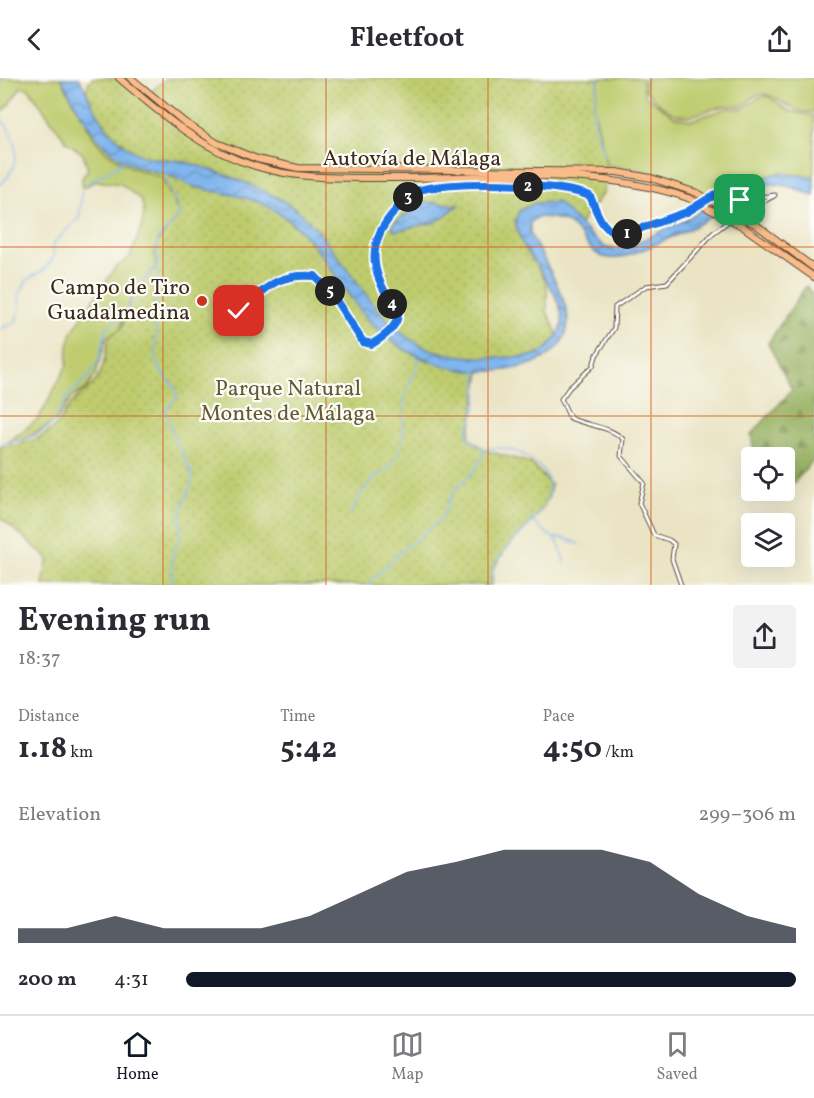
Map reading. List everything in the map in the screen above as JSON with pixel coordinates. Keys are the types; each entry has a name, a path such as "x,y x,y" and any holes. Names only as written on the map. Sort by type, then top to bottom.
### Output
{"highway":[{"name":"Autovía de Málaga","path":"119,78 196,139 231,157 274,171 327,178 599,179 659,188 688,198 742,226 814,277"},
{"name":"Autovía de Málaga","path":"131,78 184,122 217,143 257,159 325,171 586,170 651,178 697,193 755,224 814,268"}],"street":[{"path":"222,330 239,311 276,280 292,274 315,276 332,294 363,342 372,344 382,339 396,324 398,312 378,280 374,244 381,226 412,192 452,184 511,185 579,191 590,196 602,224 613,233 622,235 687,212 716,194 740,200 775,195 743,211 713,233 708,241 666,283 646,286 615,307 614,328 596,356 593,366 569,388 561,399 570,418 588,426 615,432 623,439 621,456 644,483 639,503 654,535 674,544 673,566 681,585"}],"green space":[{"path":"0,78 61,78 81,115 198,188 161,260 124,316 120,329 106,338 96,374 86,389 71,398 56,421 26,439 8,442 38,419 44,409 67,365 68,346 72,332 115,268 130,257 142,226 144,211 141,200 121,184 96,181 82,188 82,178 88,169 83,154 66,141 29,89 21,87 5,110 0,111"},
{"name":"Parque Natural Montes de Málaga","path":"92,78 126,78 146,96 167,78 599,78 594,108 606,164 604,192 578,226 540,208 526,226 531,252 547,286 547,311 557,333 554,347 513,364 481,366 469,438 487,451 531,463 551,485 548,499 538,515 506,549 492,570 492,585 43,585 48,558 0,517 0,447 30,441 50,431 72,403 95,382 103,365 109,337 122,328 132,295 156,266 155,256 158,242 179,213 161,177 119,161 96,142 85,116 86,91"},
{"path":"559,78 642,78 644,95 675,117 691,120 729,108 743,109 760,97 768,96 789,111 814,116 814,177 780,175 758,178 737,187 728,194 720,191 712,196 654,173 596,165 551,163"},
{"path":"645,78 814,78 814,112 797,110 763,94 755,96 742,106 715,108 684,116 673,113 660,105 645,90"},
{"path":"806,286 814,297 814,459 795,482 795,447 753,447 751,435 792,390 768,343"}],"water":[{"path":"61,78 79,78 106,126 118,139 137,153 153,158 178,160 223,174 287,203 317,230 375,306 392,324 409,338 429,348 452,355 533,356 548,347 559,332 562,314 559,303 522,243 515,222 519,211 535,203 557,202 605,247 616,249 630,246 685,220 725,197 735,187 779,173 814,177 814,196 781,185 762,185 689,229 631,254 613,258 599,255 592,250 574,228 565,222 553,218 537,217 530,223 530,234 564,301 568,321 564,338 554,351 523,367 468,371 429,361 394,343 377,329 362,313 310,241 295,225 277,212 248,199 195,187 166,174 139,167 110,151 91,129"},
{"path":"426,202 459,205 436,222 395,231 392,227 395,222"}],"waterway":[{"path":"0,88 3,78"},
{"path":"598,78 594,107 595,126 604,156"},
{"path":"0,117 11,134 16,152 12,169 0,185"},
{"path":"84,185 125,159"},
{"path":"166,174 168,185 179,210 177,219 157,241 156,359 160,370 174,387 178,396 165,410 173,434 192,474 192,483 181,510 180,538 173,555 172,585"},
{"path":"0,329 15,323 20,308 19,295 27,280 45,269 53,258 54,243 79,218 82,192"},
{"path":"0,445 31,437 47,429 55,420 67,397 89,376 99,360 107,327 125,315 139,286 155,266"},
{"path":"350,514 363,491 376,476 389,469 399,454 403,436 404,399 419,362 416,355"},
{"path":"477,368 477,399 467,430 469,439 484,449 509,449 521,453 545,473 549,486 547,499 539,512 497,561 492,570 491,585"},
{"path":"367,585 442,518 454,490 473,472 482,459 484,450"},
{"path":"532,521 558,542 565,563"},
{"path":"554,538 564,538 579,544"}],"place":[{"name":"Campo de Tiro Guadalmedina","path":"202,301"}],"route":[{"path":"239,311 276,280 292,274 315,276 332,294 363,342 372,344 382,339 399,318 398,312 383,292 378,280 374,244 381,226 412,192 452,184 511,185 579,191 590,196 602,224 613,233 622,235 687,212 716,194 740,200"}]}
